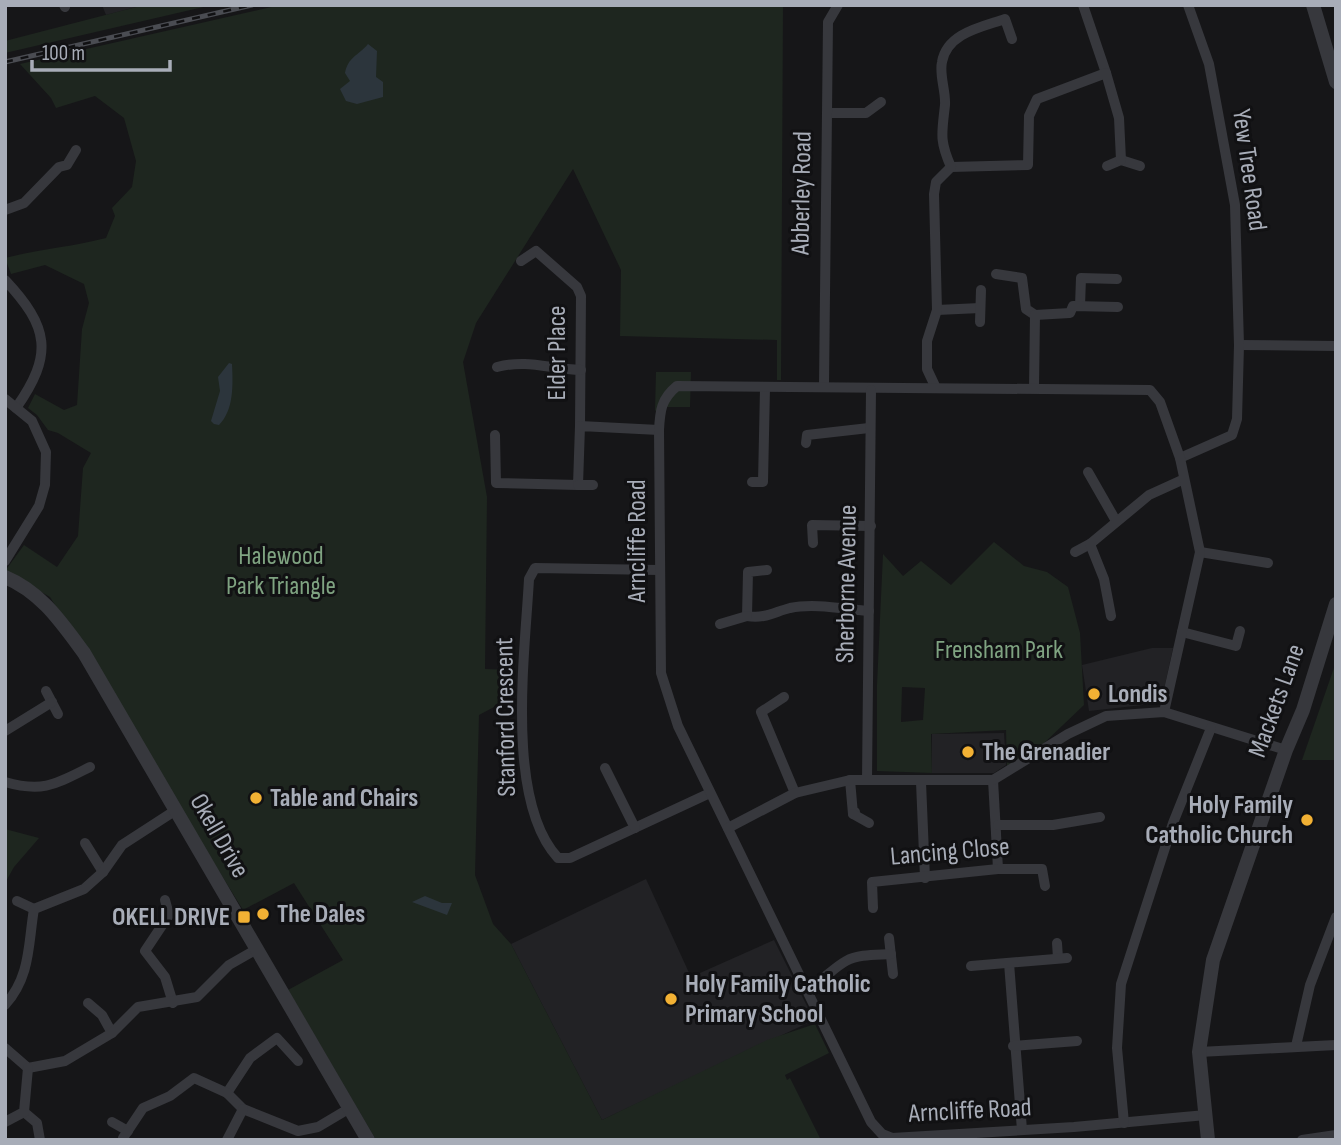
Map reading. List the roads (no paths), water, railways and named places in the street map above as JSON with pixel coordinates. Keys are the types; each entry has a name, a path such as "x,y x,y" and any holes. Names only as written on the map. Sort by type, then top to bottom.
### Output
{"street":[{"name":"Abberley Road","path":"824,385 828,22 838,5"},
{"path":"1083,5 1119,118 1121,160"},
{"name":"Yew Tree Road","path":"1180,458 1232,435 1237,419 1235,205 1209,64 1188,5"},
{"path":"1313,5 1336,82"},
{"path":"951,167 941,144 940,124 945,104 941,63 946,51 966,32 1005,19 1012,39"},
{"path":"935,386 927,369 927,341 937,310 936,182 951,167 1028,166 1030,116 1037,99 1106,73"},
{"path":"827,113 866,113 881,102"},
{"path":"5,210 24,203 59,167 68,165 76,150"},
{"path":"1107,166 1121,160 1140,166"},
{"path":"521,261 538,253 536,238"},
{"name":"Elder Place","path":"538,253 577,287 581,296 578,485"},
{"path":"996,274 1021,278 1026,309 1035,315 1070,313 1073,306 1118,307"},
{"path":"1080,306 1081,278 1116,279"},
{"path":"5,280 29,306 39,323 41,347 37,377 16,408"},
{"path":"980,322 981,290"},
{"path":"937,310 980,308"},
{"path":"1034,388 1035,315"},
{"path":"1238,345 1336,346"},
{"path":"496,367 524,362 554,369 580,370"},
{"name":"Arncliffe Road","path":"1164,712 1200,552 1182,480 1180,458 1160,402 1150,390 935,386 871,390 824,385 765,388 677,386 666,395 660,411 659,430 661,673 678,726 871,1122 882,1134 892,1138 982,1135 1206,1115"},
{"path":"752,482 763,482 765,388"},
{"name":"Sherborne Avenue","path":"867,780 871,390"},
{"path":"5,399 32,421 46,452 45,485 39,506 5,561"},
{"path":"580,426 659,430"},
{"path":"806,443 807,435 869,428"},
{"path":"495,435 496,483 593,485"},
{"path":"1088,472 1116,521"},
{"path":"1075,552 1090,544 1149,495 1182,480"},
{"path":"813,543 811,525 871,526"},
{"path":"1090,544 1104,579 1111,615"},
{"path":"1200,552 1268,563"},
{"name":"Stanford Crescent","path":"659,570 535,568 528,579 524,691 525,769 530,805 546,845 558,858 570,858 710,793"},
{"path":"747,616 748,572 767,570"},
{"name":"Okell Drive","path":"5,577 26,587 48,606 84,653 368,1140"},
{"name":"Mackets Lane","path":"1208,1140 1199,1052 1213,960 1286,750 1303,710 1336,604"},
{"path":"720,624 747,616 771,616 789,608 869,611"},
{"path":"1182,632 1236,646 1240,631"},
{"path":"46,691 58,714"},
{"path":"784,697 761,712 795,793"},
{"path":"5,732 52,702"},
{"path":"729,828 795,793 850,780 993,780 1068,734 1106,716 1164,712 1211,729 1286,750"},
{"path":"1124,1123 1117,1048 1121,984 1173,823 1211,729"},
{"path":"5,782 28,789 53,786 90,767"},
{"path":"605,768 635,828"},
{"path":"850,780 854,813 869,823"},
{"path":"993,780 998,825 998,869"},
{"path":"921,782 925,878"},
{"path":"17,901 34,909 84,889 103,872 122,845 176,810"},
{"path":"998,825 1053,825 1100,817"},
{"path":"85,843 103,872"},
{"name":"Lancing Close","path":"873,908 872,882 998,869 1042,869 1045,886"},
{"path":"165,900 169,915 145,951 165,977 173,1003"},
{"path":"5,1005 22,980 29,960 34,909"},
{"path":"1296,1046 1310,985 1335,923"},
{"path":"889,938 893,974"},
{"path":"971,966 1063,958 1057,943"},
{"path":"28,1068 65,1061 112,1033 138,1007 197,997 229,965 257,949"},
{"path":"804,989 824,981 844,962 855,957 891,954"},
{"path":"1009,963 1013,1046 1022,1130"},
{"path":"88,1003 102,1015 112,1033"},
{"path":"227,1093 250,1058 277,1032 298,1061"},
{"path":"1013,1046 1078,1042"},
{"path":"1199,1052 1336,1045"},
{"path":"5,1048 28,1068"},
{"path":"24,1112 28,1068"},
{"path":"111,1122 125,1135 143,1108 170,1096 194,1078 227,1093 243,1109 297,1135 318,1127 350,1108"},
{"path":"227,1140 243,1109"},
{"path":"5,1122 24,1112"},
{"path":"24,1112 37,1123 40,1140"},
{"path":"1074,1128 1076,1140"},
{"path":"1302,1140 1336,1135"}],"railway":[{"path":"5,62 252,5"}],"place":[{"name":"Londis","path":"1094,694"},
{"name":"The Grenadier","path":"968,752"},
{"name":"Table and Chairs","path":"256,798"},
{"name":"Holy Family Catholic Church","path":"1307,820"},
{"name":"The Dales","path":"263,914"},
{"name":"OKELL DRIVE","path":"244,917"},
{"name":"Holy Family Catholic Primary School","path":"671,999"}],"park label":[{"name":"Halewood Park Triangle","path":"281,571"},
{"name":"Frensham Park","path":"999,650"}]}
